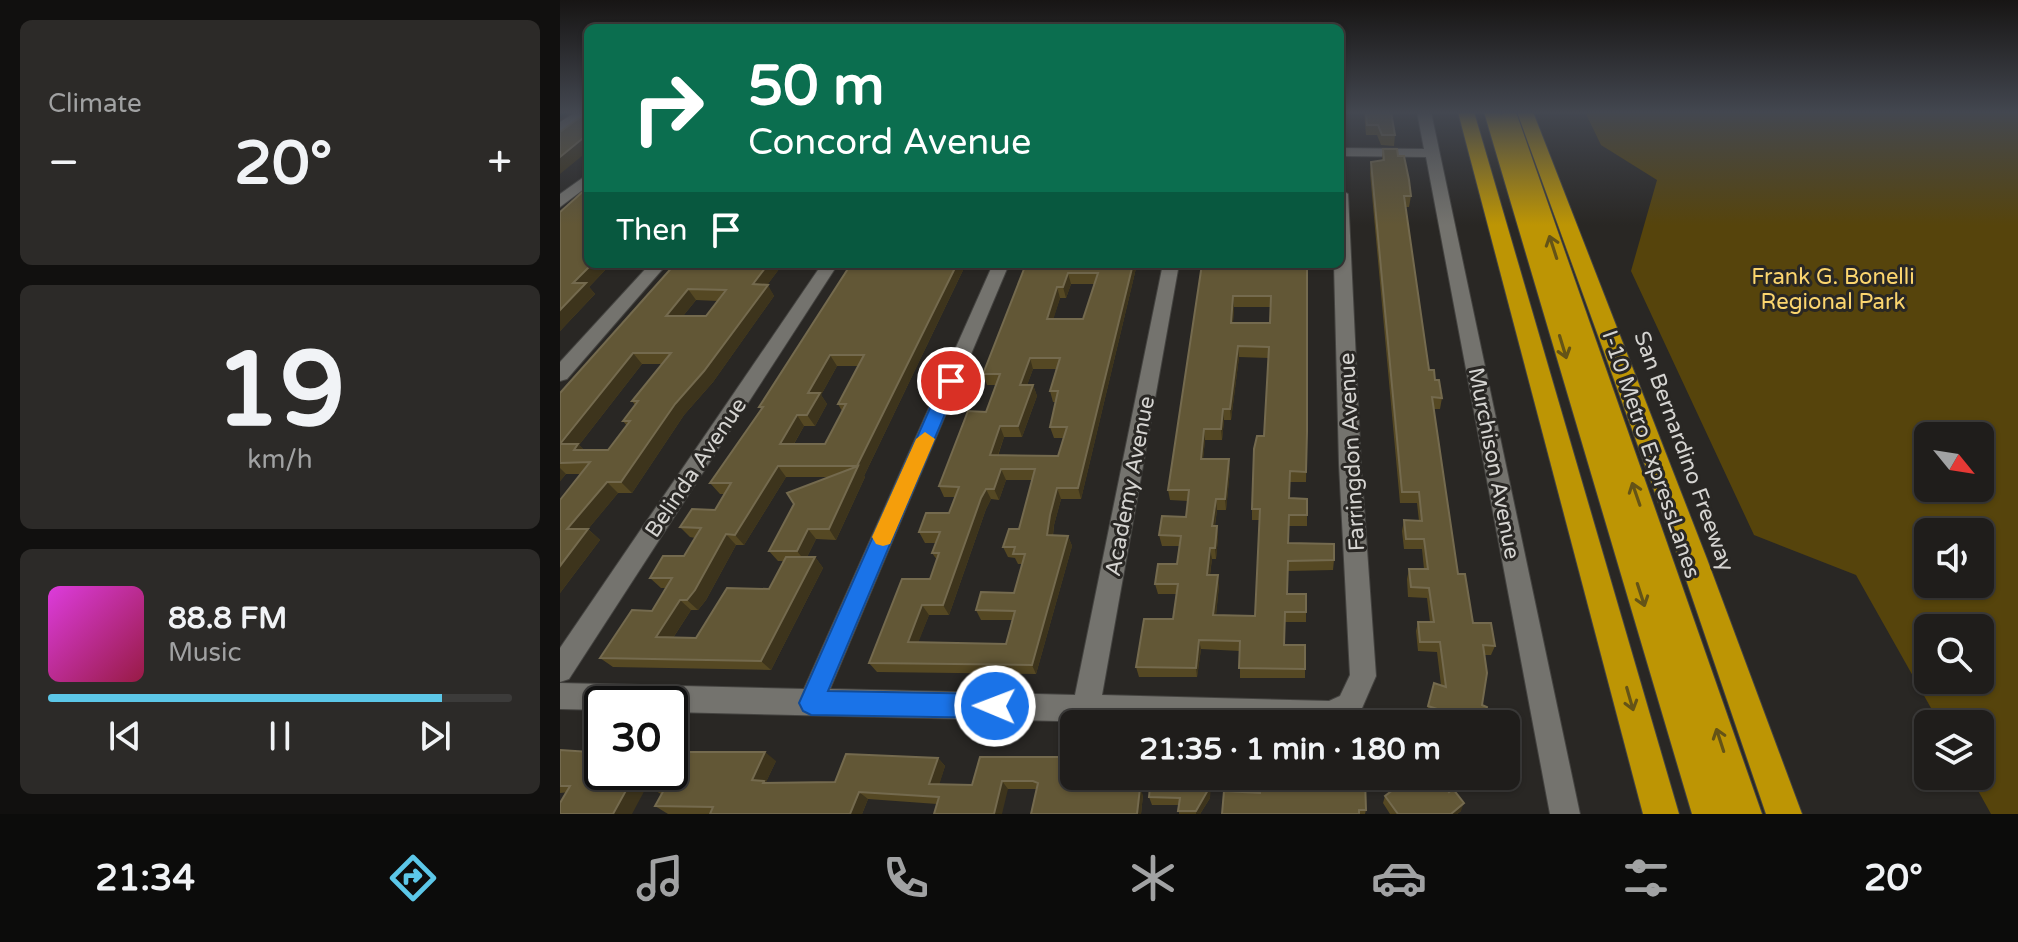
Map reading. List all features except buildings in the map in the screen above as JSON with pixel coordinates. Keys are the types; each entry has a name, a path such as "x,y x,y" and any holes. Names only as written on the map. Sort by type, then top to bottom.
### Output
{"highway":[{"path":"1477,150 1661,814"},
{"path":"1504,150 1710,814"},
{"name":"I-10 Metro ExpressLanes","path":"1521,150 1744,814"},
{"name":"San Bernardino Freeway","path":"1541,150 1784,814"}],"street":[{"name":"Murchison Avenue","path":"1432,150 1565,814"},
{"path":"1344,152 1433,153"},
{"path":"560,202 584,181"},
{"path":"560,374 655,268"},
{"name":"Belinda Avenue","path":"560,670 827,268"},
{"path":"811,703 999,268"},
{"name":"Academy Avenue","path":"1086,708 1170,268"},
{"name":"Farringdon Avenue","path":"1086,708 1329,714 1349,706 1363,676 1350,464 1343,268"},
{"path":"560,696 1086,708"}],"green space":[{"name":"Frank G. Bonelli Regional Park","path":"1609,150 2018,150 2018,814 1991,814 1978,790 1994,790 1994,710 1932,710 1923,694 1994,694 1994,614 1914,614 1914,678 1856,575 1754,535 1631,271 1657,180"}],"slow traffic":[{"path":"883,537 925,439"}],"route":[{"path":"951,381 811,703 995,706"}]}
